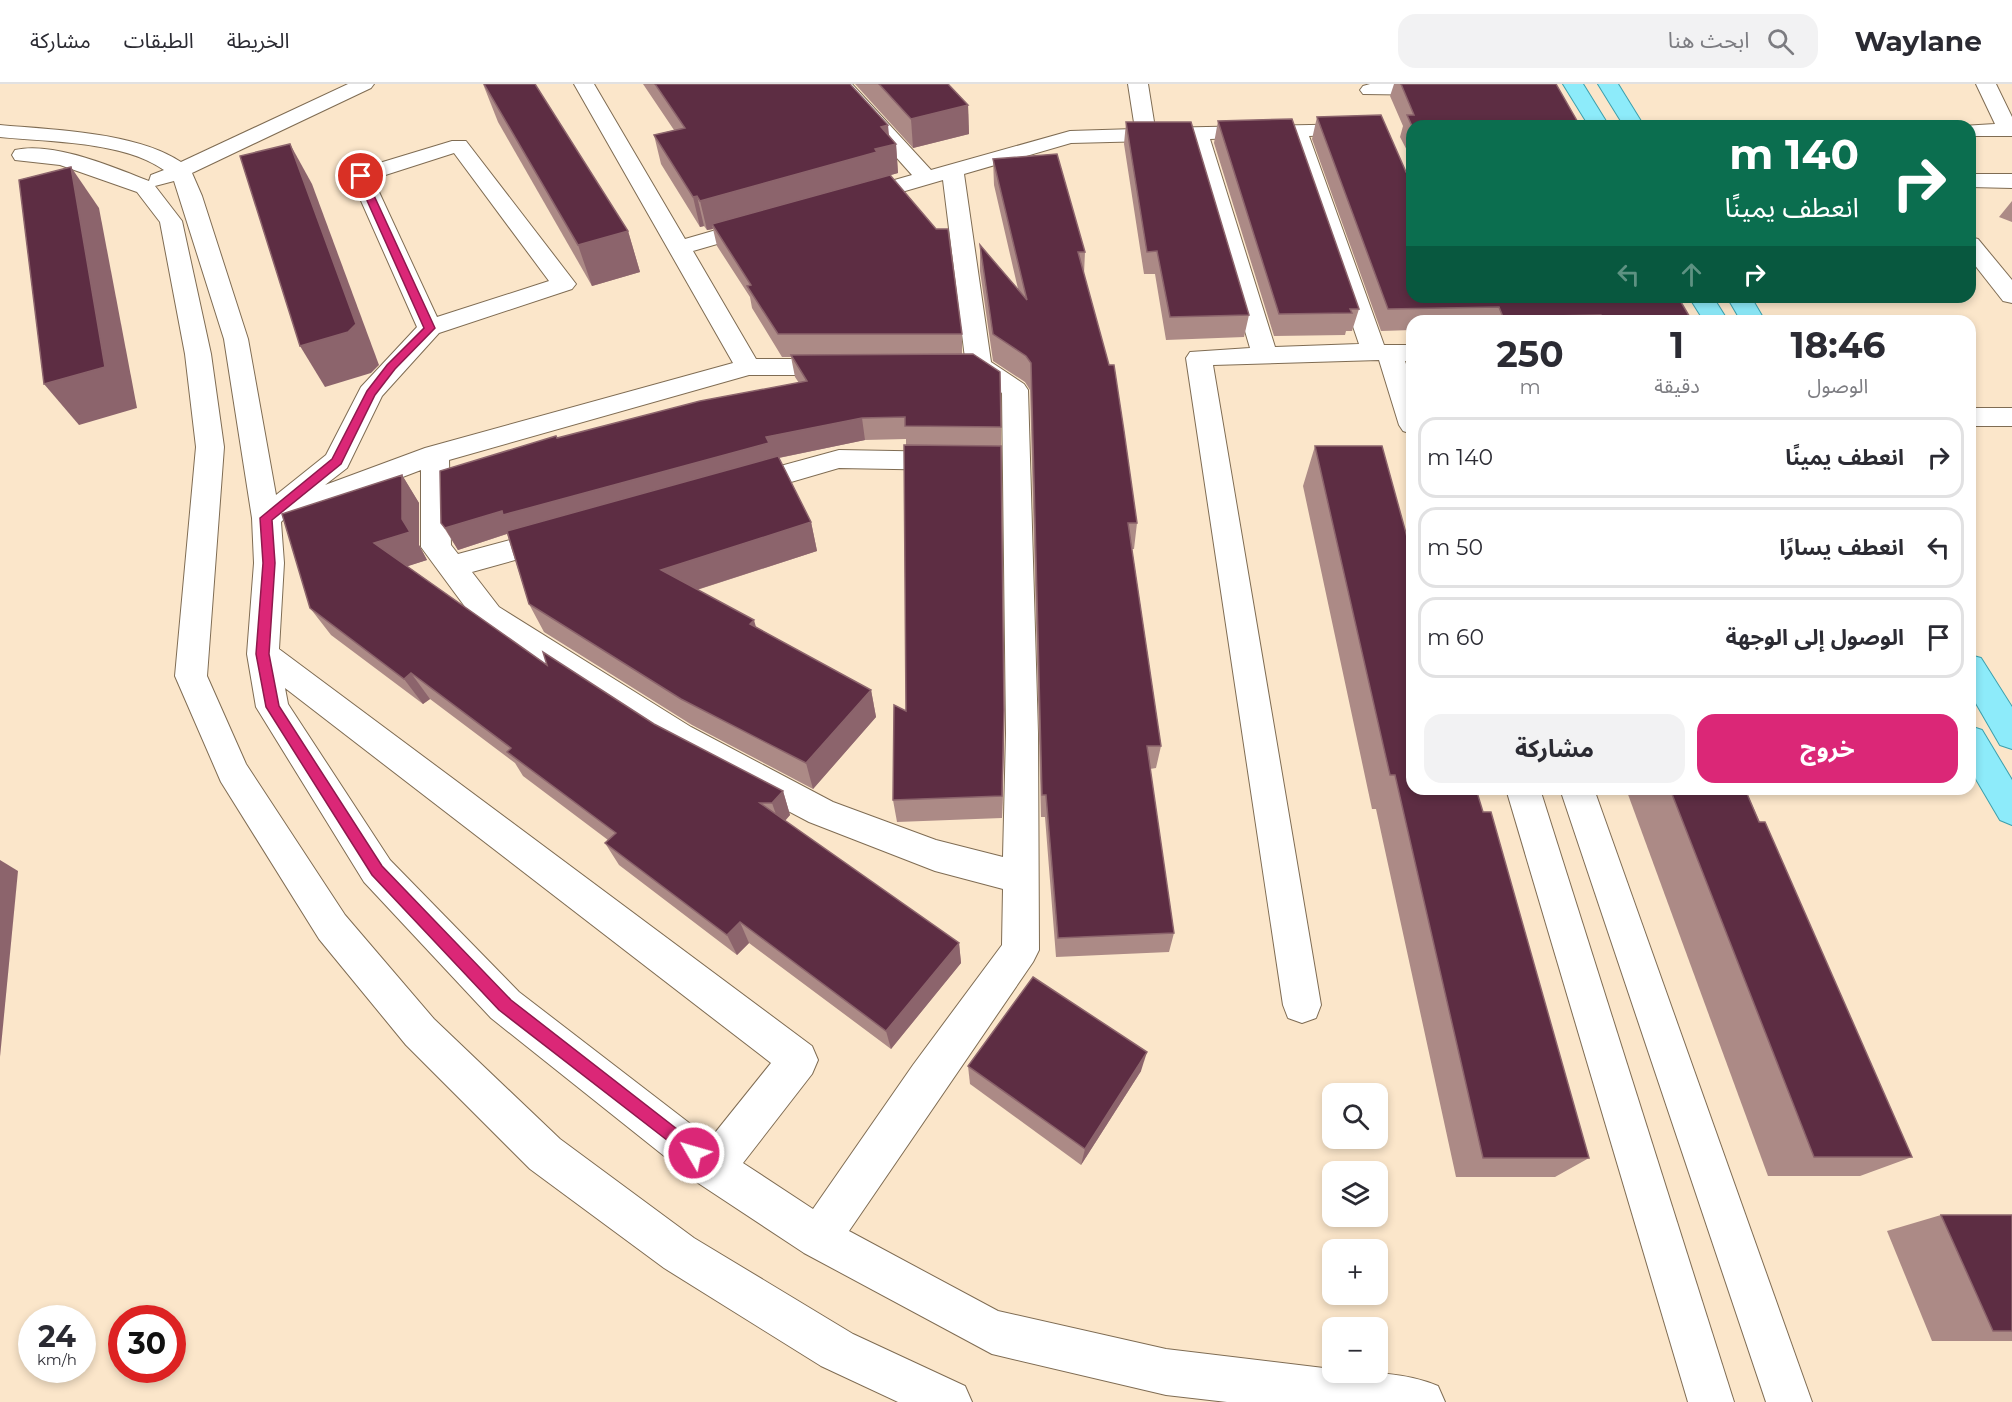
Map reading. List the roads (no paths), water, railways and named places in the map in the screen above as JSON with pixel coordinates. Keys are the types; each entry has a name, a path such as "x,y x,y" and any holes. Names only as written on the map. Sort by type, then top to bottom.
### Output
{"main road":[{"path":"1608,84 1630,120"},
{"path":"1574,85 1595,120"},
{"path":"1976,677 2012,735"},
{"path":"1976,750 2012,810"}],"street":[{"path":"145,187 364,84"},
{"path":"584,84 748,367"},
{"path":"841,84 926,178"},
{"path":"1138,84 1146,135"},
{"path":"1976,130 2010,130 1986,84"},
{"path":"1552,87 1574,85"},
{"path":"836,203 1071,137 1297,132 1372,102 1461,88"},
{"path":"0,131 61,160 155,154 180,171 192,196 236,339 266,518 269,563 262,654 272,707 377,871 505,1005 713,1168 819,1238 992,1332 1166,1372 1422,1402"},
{"path":"1297,132 1392,353 1406,403"},
{"path":"1198,133 1265,356"},
{"path":"266,518 337,462 370,393 391,367 430,328 564,284 459,145 361,176 430,328"},
{"path":"0,152 61,160 107,172 145,187 171,220 198,354 210,447 190,676 233,772 332,927 420,1032 545,1154 680,1253 837,1350 949,1402"},
{"path":"953,170 980,366"},
{"path":"1976,181 2012,181"},
{"path":"679,248 780,219"},
{"path":"1976,252 2012,261"},
{"path":"1976,252 2012,296"},
{"path":"1302,1005 1199,358 1392,353"},
{"path":"819,1238 927,1079 1020,950 1022,733 993,461 1016,390 980,366 933,366"},
{"path":"266,518 435,455 748,367 864,367"},
{"path":"1976,417 2012,417"},
{"path":"435,455 436,547 488,615 679,737 821,812 935,855 1020,878"},
{"path":"714,494 839,459 993,461"},
{"path":"452,567 577,532"},
{"path":"262,654 798,1060 713,1168"},
{"path":"1525,795 1711,1402"},
{"path":"1579,795 1789,1402"}]}
